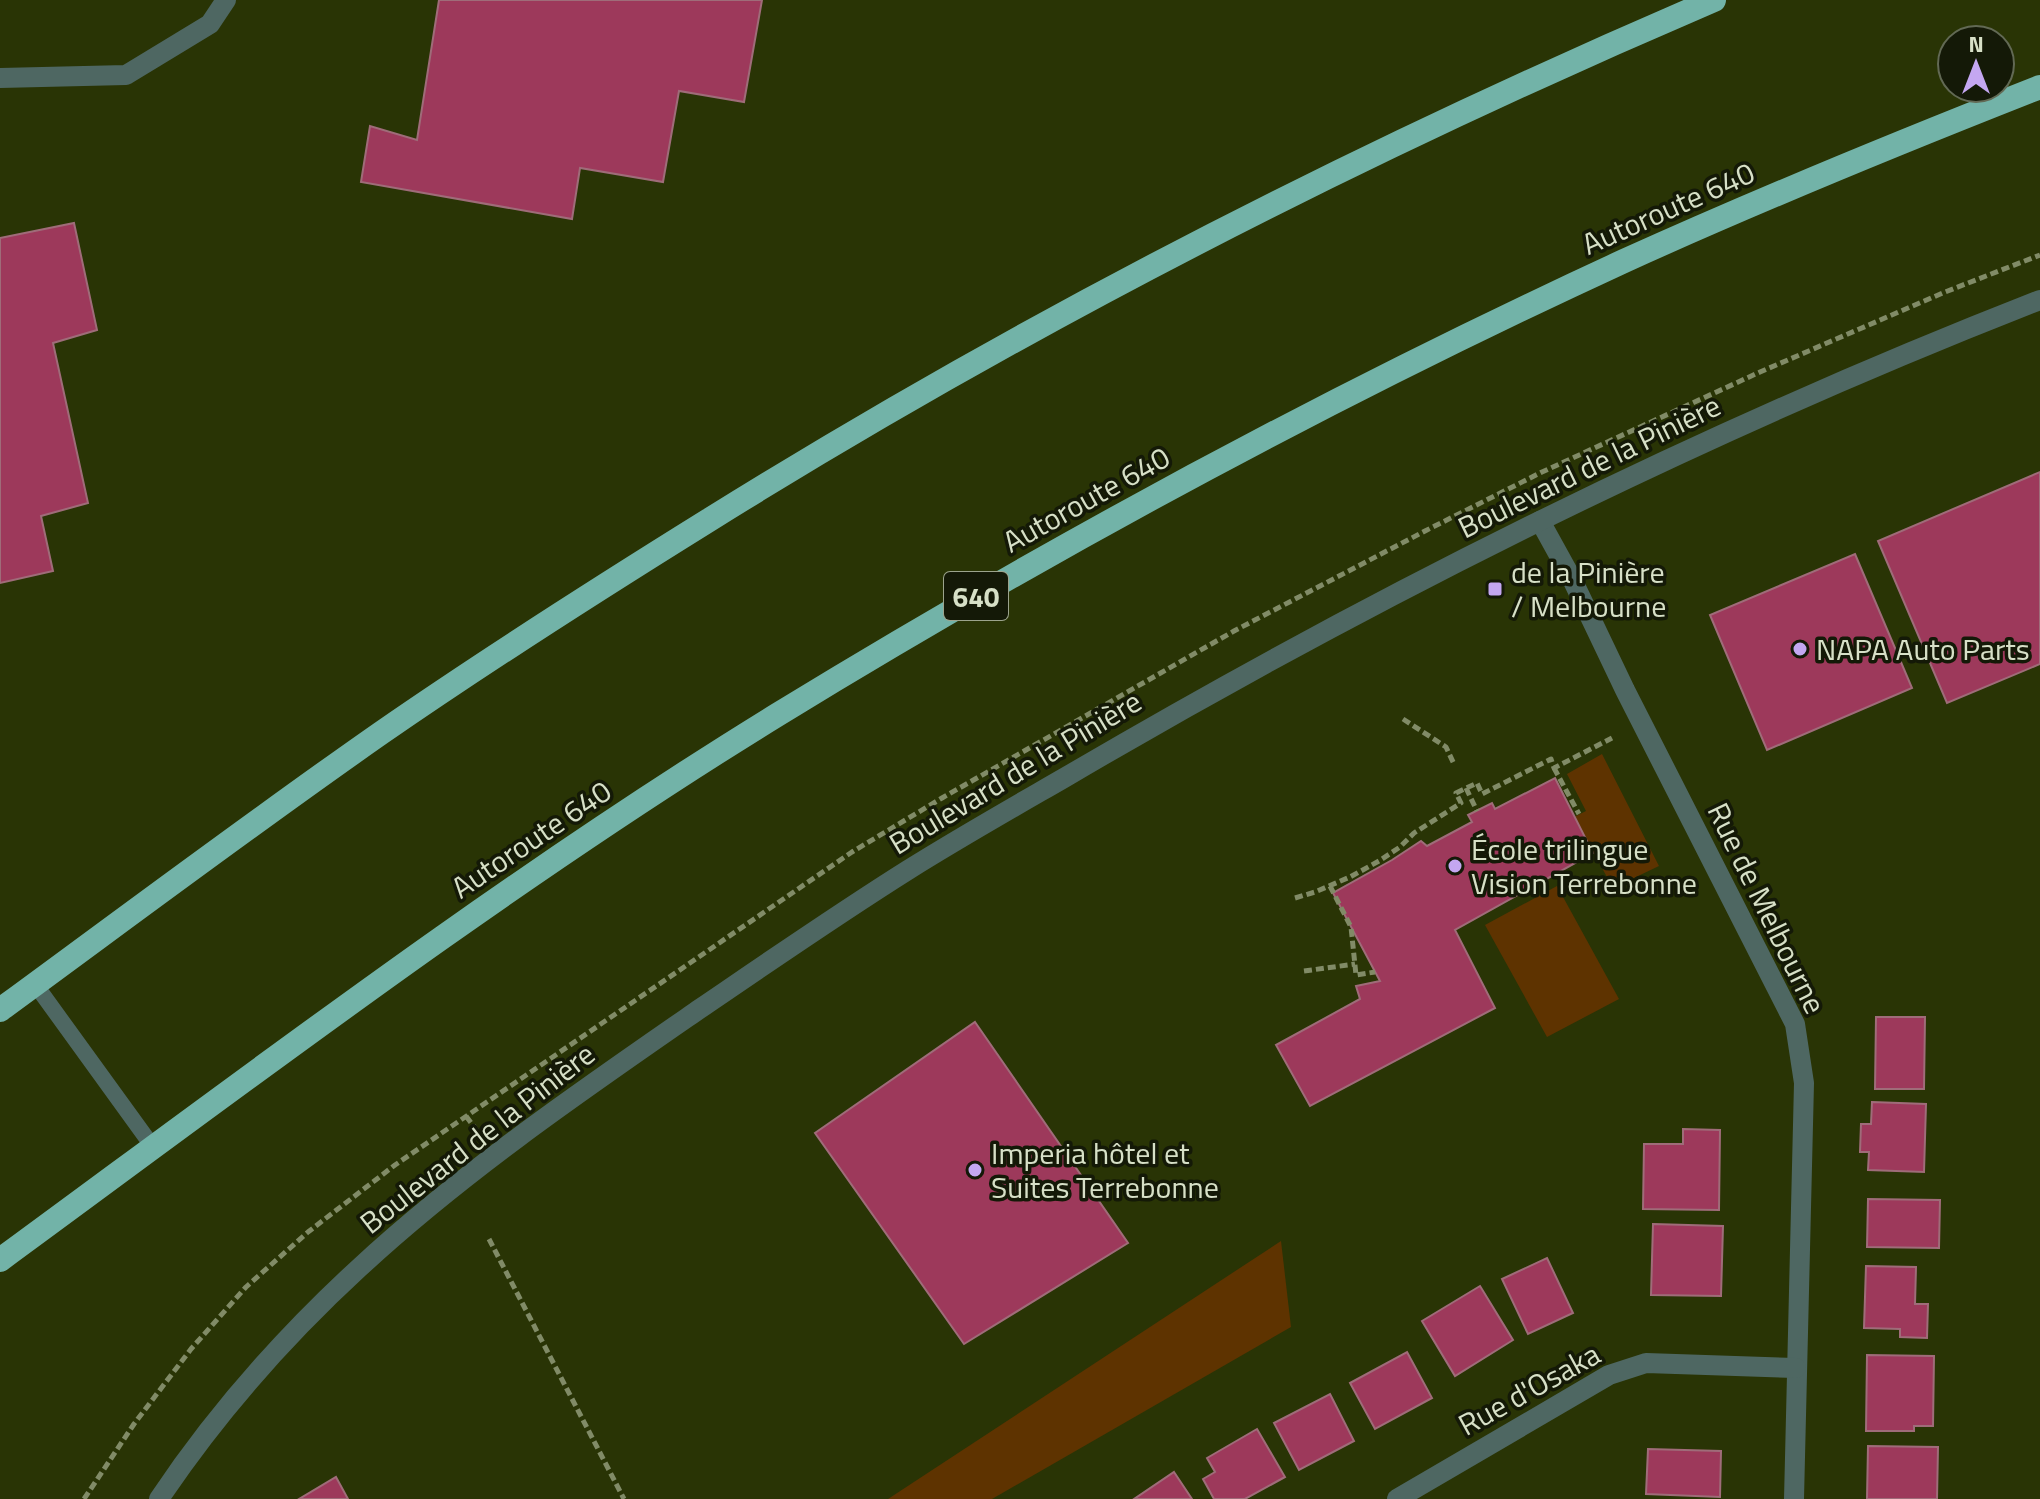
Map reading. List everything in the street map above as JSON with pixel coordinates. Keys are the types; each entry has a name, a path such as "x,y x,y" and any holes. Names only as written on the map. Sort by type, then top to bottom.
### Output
{"highway":[{"path":"0,1010 201,862 448,688 711,518 907,402 1172,257 1295,194 1524,84 1714,0"},
{"name":"Autoroute 640","path":"0,1260 353,1000 491,904 663,788 889,647 1119,515 1391,373 1577,283 1766,199 2040,87"}],"street":[{"path":"0,78 126,75 210,24 226,0"},
{"name":"Boulevard de la Pinière","path":"159,1499 241,1389 306,1319 398,1234 470,1174 614,1069 776,956 911,868 1209,694 1540,521 1764,416 2040,300"},
{"name":"Rue de Melbourne","path":"1540,521 1795,1024 1804,1083 1794,1499"},
{"name":"Rue d'Osaka","path":"1397,1499 1609,1375 1646,1363 1796,1368"}],"lane":[{"path":"35,984 153,1147"}],"path":[{"path":"1542,472 1546,481"},
{"path":"1403,719 1446,747 1454,764"},
{"path":"1554,768 1612,738"},
{"path":"1295,898 1330,886 1379,861 1414,833 1461,803 1456,793 1477,783 1482,794 1551,759 1579,814"},
{"path":"1466,788 1477,811"},
{"path":"1330,886 1351,927 1356,975 1375,972"},
{"path":"1304,971 1355,964"},
{"path":"489,1239 624,1499"}],"shaded area":[{"path":"1602,754 1659,866 1613,888 1574,817 1586,811 1567,774"},
{"path":"1557,886 1619,999 1547,1037 1485,925"},
{"path":"1281,1241 1291,1327 992,1499 888,1499"}],"building":[{"path":"439,0 762,0 744,102 679,91 663,182 580,168 572,219 361,182 370,126 417,140"},
{"path":"74,223 97,330 53,343 88,503 41,516 53,571 0,583 0,238"},
{"path":"2040,472 2040,664 1947,703 1878,541"},
{"path":"1855,554 1912,688 1767,750 1710,615"},
{"path":"1555,778 1593,853 1455,930 1495,1008 1310,1106 1276,1045 1360,999 1356,986 1380,981 1333,893 1421,841 1427,846 1472,822 1468,815 1492,803 1495,809"},
{"path":"1876,1017 1925,1017 1924,1089 1875,1089"},
{"path":"975,1022 1128,1243 964,1344 815,1133"},
{"path":"1872,1102 1926,1104 1924,1172 1868,1170 1869,1152 1860,1152 1861,1124 1871,1124"},
{"path":"1683,1129 1720,1130 1719,1210 1643,1209 1644,1144 1683,1144"},
{"path":"1868,1199 1940,1200 1939,1248 1867,1247"},
{"path":"1653,1224 1723,1226 1721,1296 1651,1295"},
{"path":"1547,1258 1573,1313 1528,1334 1502,1279"},
{"path":"1866,1266 1916,1267 1915,1304 1928,1304 1927,1338 1900,1337 1900,1329 1864,1328"},
{"path":"1480,1286 1513,1340 1455,1376 1422,1321"},
{"path":"1407,1352 1432,1398 1375,1429 1350,1383"},
{"path":"1867,1355 1934,1356 1933,1426 1914,1426 1914,1431 1866,1431"},
{"path":"1330,1394 1354,1441 1299,1470 1274,1423"},
{"path":"1257,1429 1285,1477 1245,1499 1214,1499 1203,1479 1215,1472 1207,1458"},
{"path":"1868,1446 1938,1447 1937,1499 1867,1499"},
{"path":"1648,1449 1721,1451 1720,1497 1646,1494"},
{"path":"1174,1472 1192,1499 1134,1499"},
{"path":"336,1477 348,1499 299,1499"}],"place":[{"name":"de la Pinière / Melbourne","path":"1495,589"},
{"name":"NAPA Auto Parts","path":"1800,649"},
{"name":"École trilingue Vision Terrebonne","path":"1455,866"},
{"name":"Imperia hôtel et Suites Terrebonne","path":"975,1170"}]}
